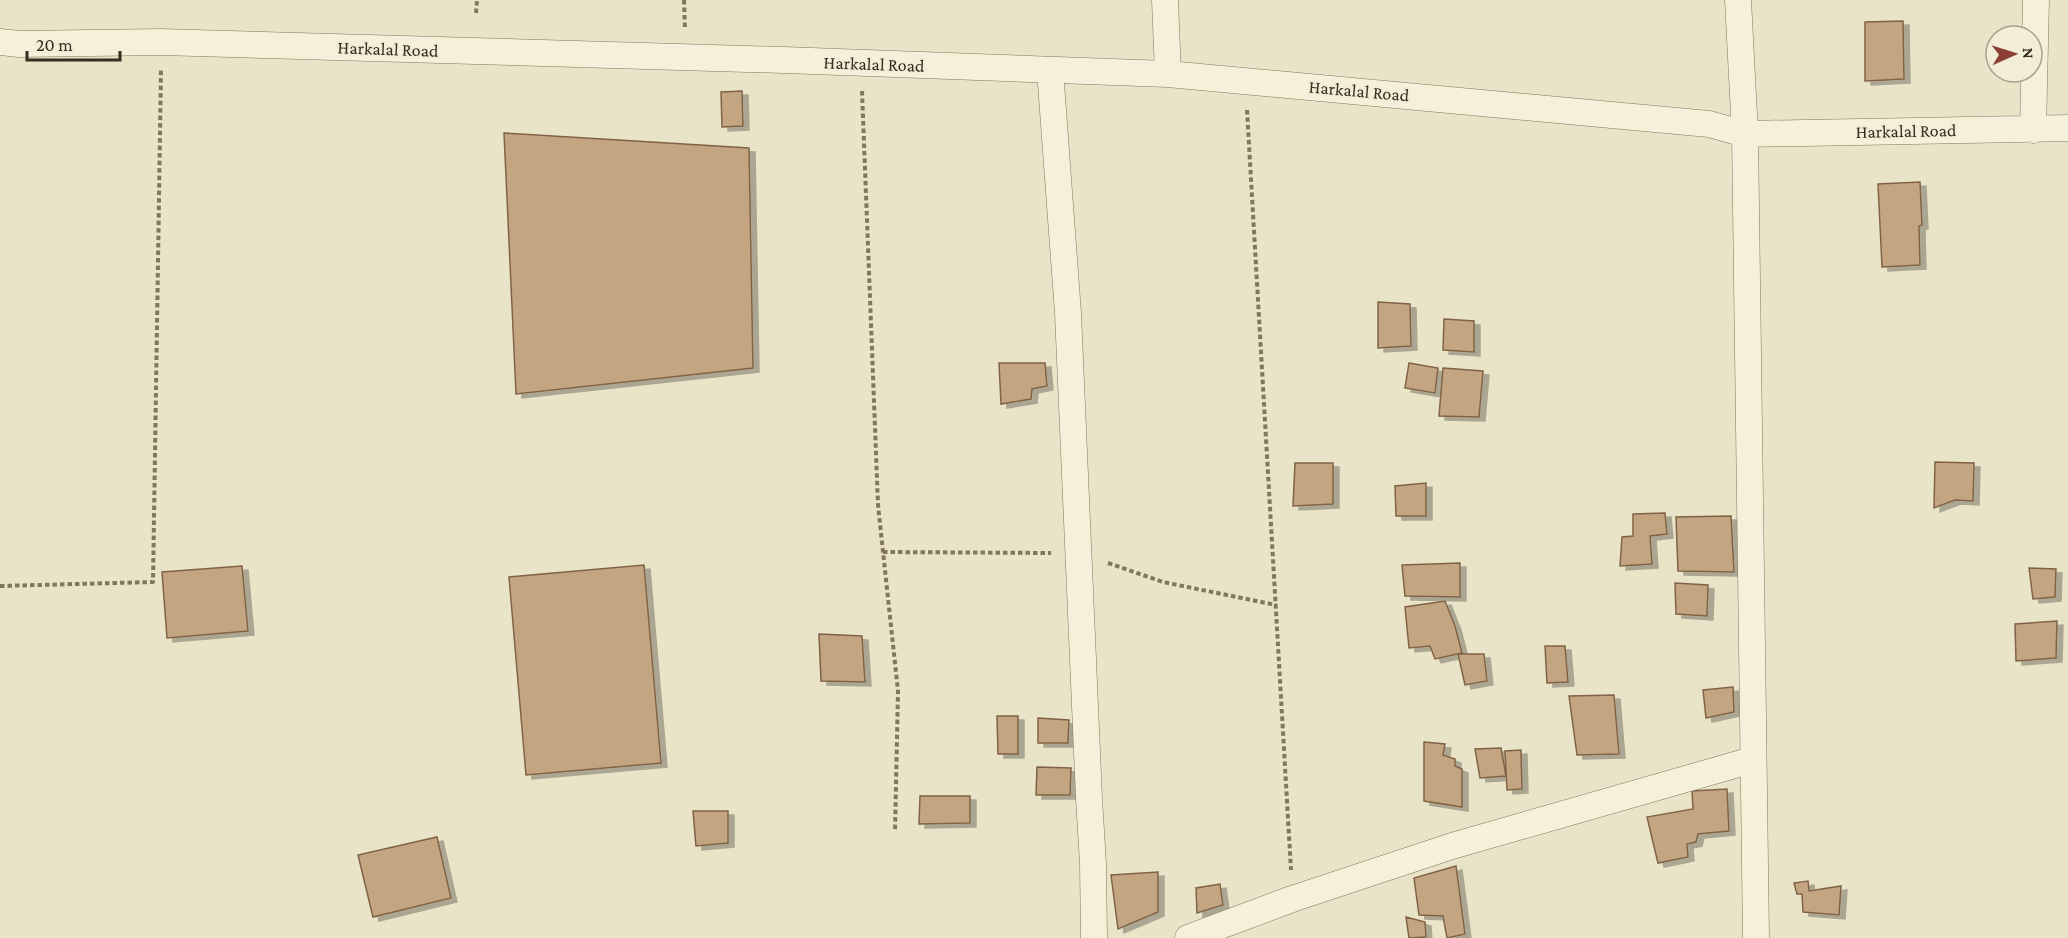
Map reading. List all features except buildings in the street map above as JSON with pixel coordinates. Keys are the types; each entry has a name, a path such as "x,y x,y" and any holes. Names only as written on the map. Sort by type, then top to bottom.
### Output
{"street":[{"path":"1165,0 1168,74"},
{"path":"1738,0 1745,134 1756,938"},
{"path":"2033,129 2036,0"},
{"name":"Harkalal Road","path":"0,42 19,44 162,42 1168,74 1709,124 1745,134 2068,128"},
{"path":"1050,70 1068,313 1093,864 1094,938"},
{"path":"1188,938 1292,899 1452,846 1752,760"}],"path":[{"path":"476,13 477,0"},
{"path":"0,586 153,582 162,42"},
{"path":"861,63 878,505 898,691 896,832"},
{"path":"1245,80 1292,899"}]}
